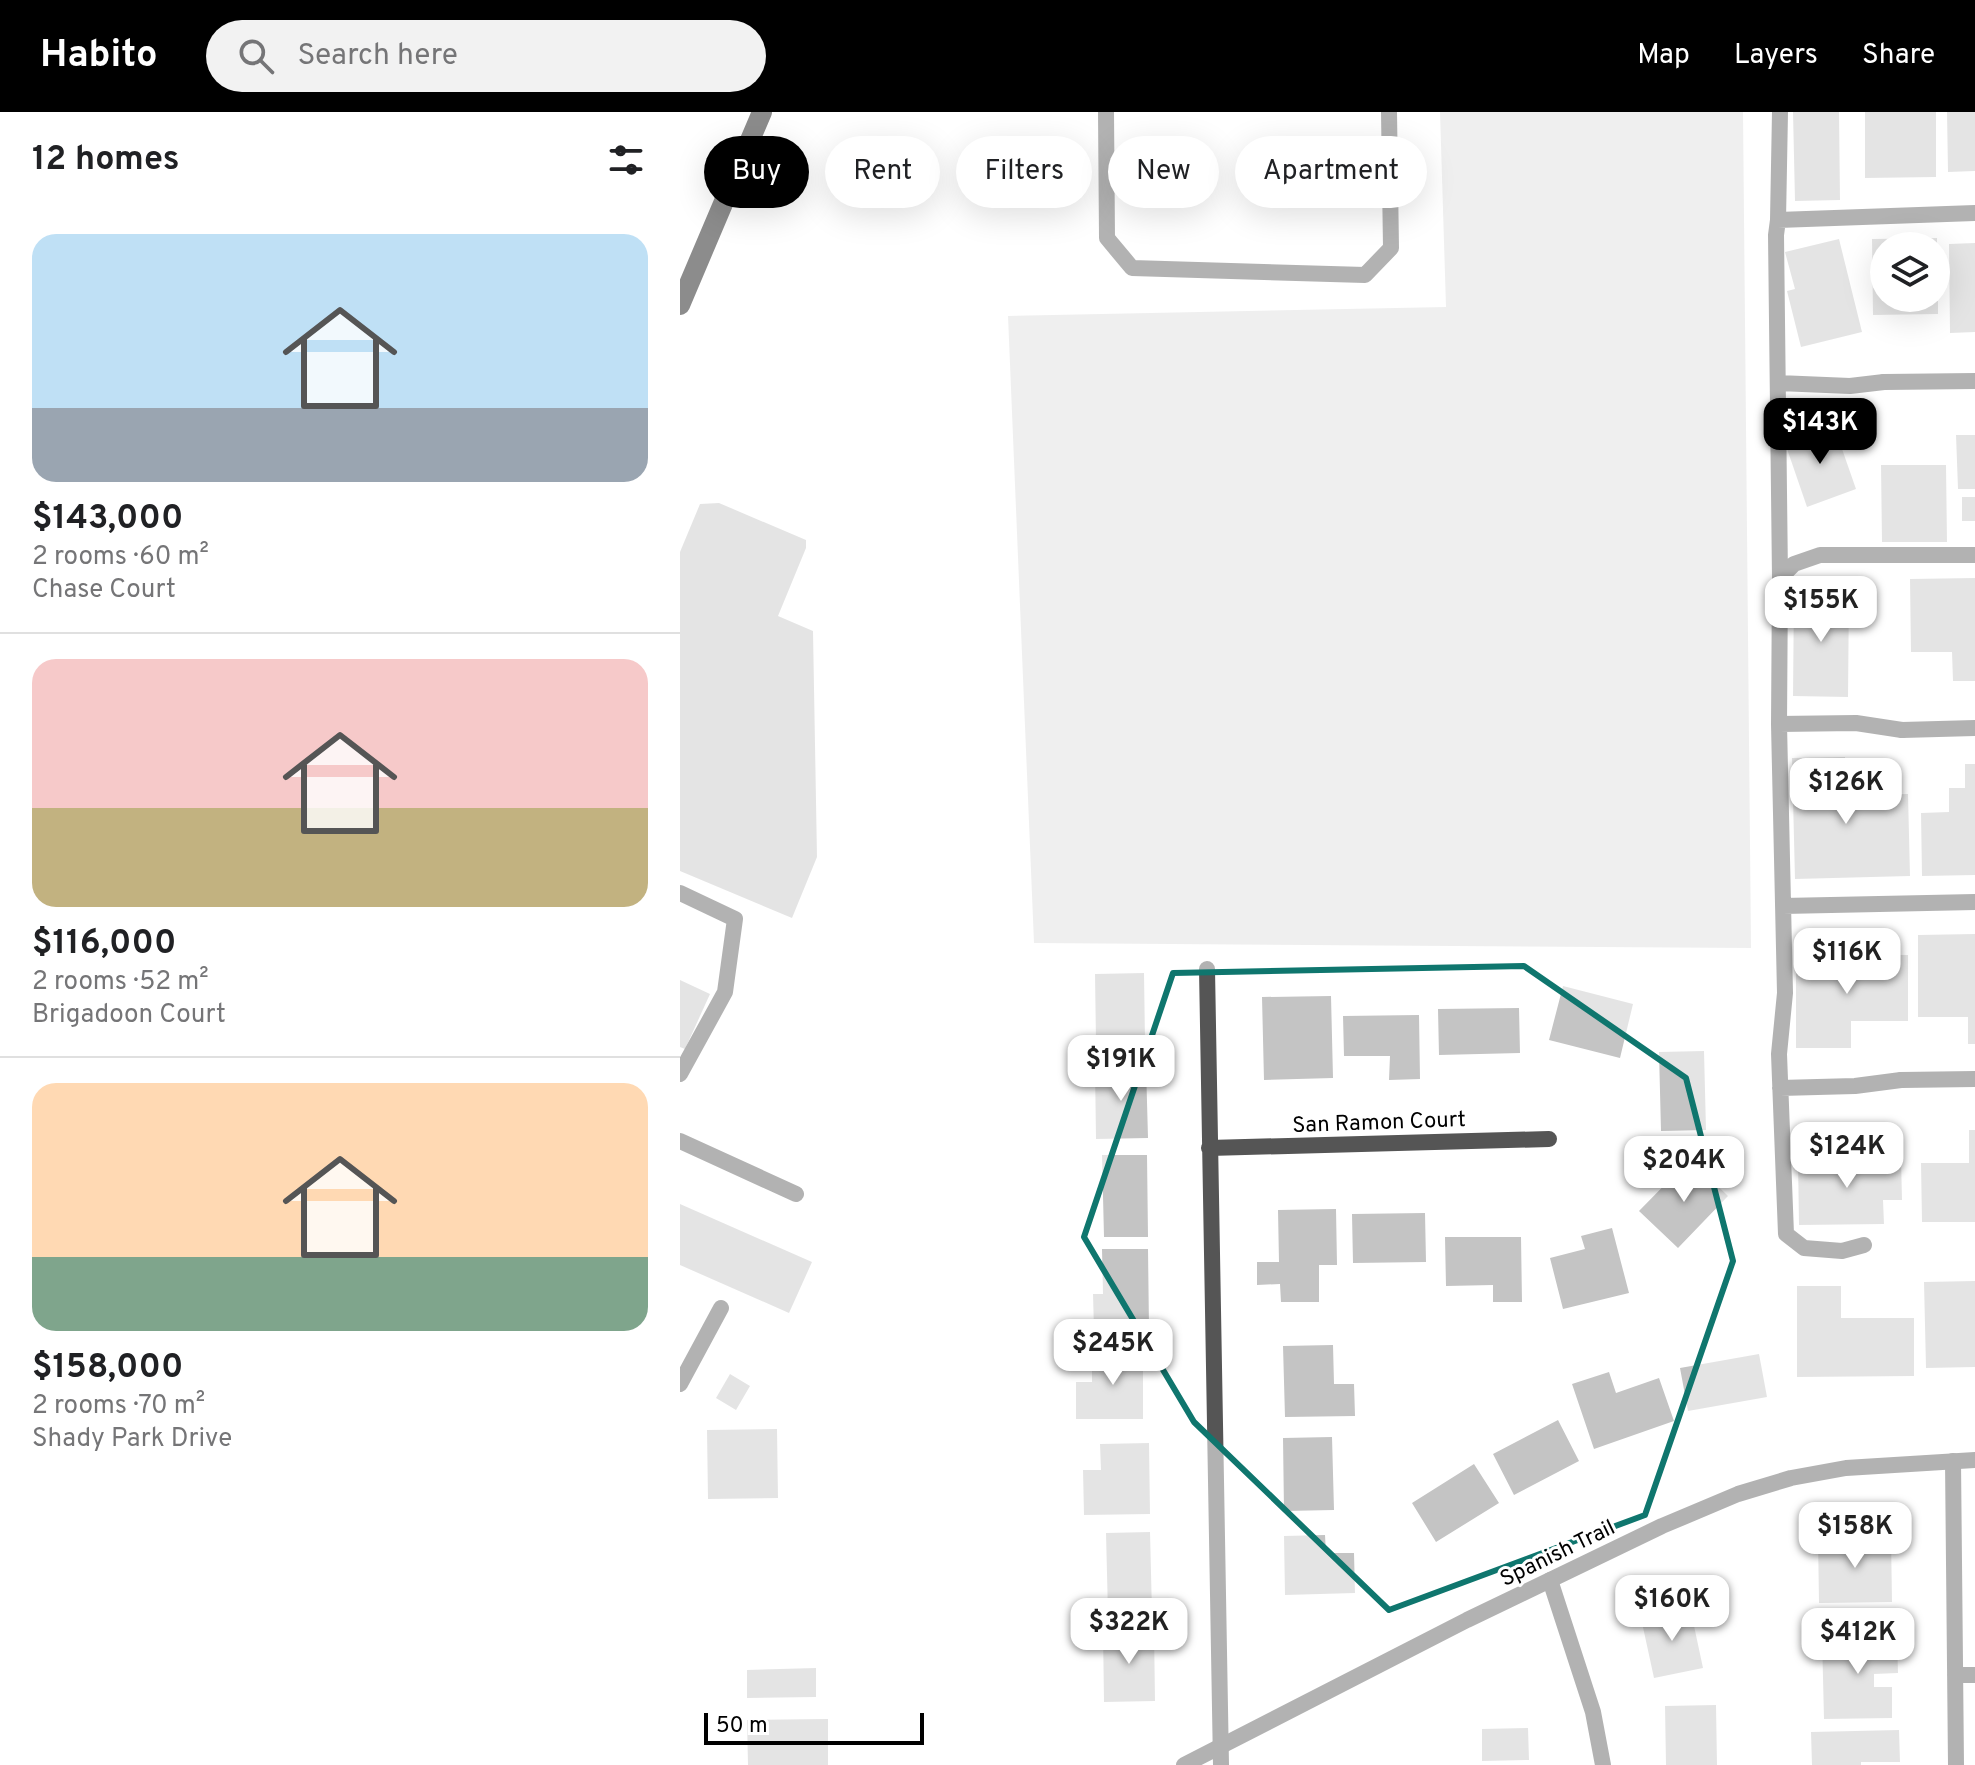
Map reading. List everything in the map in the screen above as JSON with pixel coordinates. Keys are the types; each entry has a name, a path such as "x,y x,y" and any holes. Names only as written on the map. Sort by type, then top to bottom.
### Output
{"main road":[{"path":"680,305 762,112"}],"street":[{"path":"1106,112 1107,238 1132,268 1365,275 1391,248 1389,112"},
{"path":"1780,112 1776,235 1779,724 1785,993 1779,1054 1786,1234 1804,1248 1842,1251 1864,1245"},
{"path":"1778,220 1975,213"},
{"path":"1778,383 1850,386 1884,382 1975,381"},
{"path":"1780,578 1794,564 1820,555 1975,555"},
{"path":"1779,724 1856,723 1902,730 1975,728"},
{"path":"680,893 735,919 725,992 680,1074"},
{"path":"1783,906 1975,902"},
{"path":"1207,969 1221,1765"},
{"path":"1780,1088 1855,1086 1901,1080 1975,1079"},
{"name":"San Ramon Court","path":"1209,1148 1549,1139"},
{"path":"680,1141 796,1194"},
{"path":"680,1384 721,1308"},
{"name":"Spanish Trail","path":"1184,1765 1453,1627 1662,1526 1738,1494 1791,1478 1846,1468 1975,1460"},
{"path":"1953,1461 1956,1765"},
{"path":"1550,1580 1593,1712 1603,1765"},
{"path":"1955,1675 1975,1675"}],"highlighted area":[{"path":"1524,966 1686,1078 1733,1261 1645,1515 1389,1610 1194,1422 1084,1237 1173,973"}],"shaded area":[{"path":"1440,112 1743,112 1751,948 1034,943 1008,316 1446,307"}],"building":[{"path":"1793,112 1839,112 1840,200 1795,201"},
{"path":"1865,112 1936,112 1936,177 1865,178"},
{"path":"1947,112 1975,112 1975,171 1948,172"},
{"path":"1839,239 1862,332 1801,347 1787,291 1795,289 1785,252"},
{"path":"1975,243 1975,332 1950,333 1950,244"},
{"path":"1873,312 1938,312 1938,314 1873,315"},
{"path":"1834,426 1856,489 1807,507 1785,443"},
{"path":"1956,435 1975,435 1975,489 1958,489"},
{"path":"1881,465 1946,465 1947,542 1882,542"},
{"path":"1962,497 1975,497 1975,521 1962,521"},
{"path":"719,503 806,540 806,548 778,616 813,631 817,857 792,918 680,871 680,552 700,504"},
{"path":"1975,578 1975,681 1953,681 1952,652 1911,652 1910,579"},
{"path":"1794,590 1849,591 1848,697 1793,696"},
{"path":"1845,757 1846,795 1908,794 1910,876 1795,879 1792,758"},
{"path":"1965,764 1975,764 1975,875 1922,876 1921,813 1949,812 1949,788 1965,788"},
{"path":"1975,934 1975,1044 1968,1044 1968,1017 1918,1017 1918,935"},
{"path":"1796,954 1908,955 1908,1021 1851,1021 1851,1048 1796,1048"},
{"path":"1144,973 1145,1041 1096,1042 1095,974"},
{"path":"680,980 710,994 685,1049 680,1047"},
{"path":"1563,986 1633,1004 1620,1058 1549,1040"},
{"path":"1331,996 1333,1078 1264,1080 1262,997"},
{"path":"1519,1008 1520,1053 1439,1055 1438,1009"},
{"path":"1419,1015 1420,1079 1389,1080 1390,1056 1344,1056 1343,1016"},
{"path":"1704,1051 1706,1130 1661,1131 1659,1052"},
{"path":"1146,1066 1148,1138 1096,1139 1095,1067"},
{"path":"1969,1130 1975,1130 1975,1222 1922,1222 1921,1163 1969,1163"},
{"path":"1102,1155 1147,1155 1148,1237 1104,1237"},
{"path":"1901,1158 1902,1200 1883,1200 1884,1224 1799,1225 1798,1160"},
{"path":"1690,1159 1728,1196 1678,1248 1639,1211"},
{"path":"680,1204 812,1262 789,1313 680,1265"},
{"path":"1336,1209 1337,1265 1319,1265 1319,1302 1281,1302 1280,1284 1257,1285 1257,1262 1279,1262 1278,1210"},
{"path":"1425,1213 1426,1262 1353,1263 1352,1214"},
{"path":"1612,1228 1629,1293 1563,1309 1550,1258 1585,1249 1581,1236"},
{"path":"1445,1237 1521,1237 1522,1302 1493,1302 1493,1285 1446,1286"},
{"path":"1102,1249 1148,1249 1149,1329 1094,1330 1093,1294 1103,1294"},
{"path":"1975,1281 1975,1367 1926,1368 1924,1282"},
{"path":"1797,1286 1841,1286 1841,1318 1914,1318 1914,1376 1797,1377"},
{"path":"1333,1345 1334,1384 1354,1384 1355,1416 1285,1417 1283,1346"},
{"path":"1092,1350 1143,1350 1143,1419 1076,1419 1076,1382 1092,1382"},
{"path":"1759,1354 1767,1397 1688,1411 1680,1368"},
{"path":"1609,1372 1616,1393 1659,1378 1674,1421 1594,1449 1572,1384"},
{"path":"730,1374 750,1386 736,1410 716,1398"},
{"path":"1558,1420 1579,1461 1514,1495 1493,1454"},
{"path":"777,1429 778,1498 708,1499 707,1430"},
{"path":"1332,1437 1334,1510 1284,1511 1283,1438"},
{"path":"1149,1443 1150,1514 1084,1515 1083,1470 1101,1470 1100,1444"},
{"path":"1474,1464 1499,1503 1436,1542 1412,1503"},
{"path":"1150,1532 1152,1613 1108,1614 1106,1533"},
{"path":"1325,1535 1326,1553 1354,1553 1355,1593 1285,1595 1284,1536"},
{"path":"1891,1537 1892,1602 1819,1603 1818,1538"},
{"path":"1690,1607 1703,1668 1654,1678 1641,1618"},
{"path":"1154,1629 1155,1701 1104,1702 1103,1630"},
{"path":"1897,1636 1898,1673 1874,1674 1874,1687 1892,1687 1892,1718 1824,1719 1822,1637"},
{"path":"816,1668 816,1697 747,1698 747,1670"},
{"path":"1716,1705 1717,1765 1666,1765 1665,1706"},
{"path":"828,1719 828,1765 748,1765 747,1720"},
{"path":"1528,1728 1529,1760 1482,1761 1482,1729"},
{"path":"1899,1730 1900,1762 1812,1765 1811,1732"}]}
